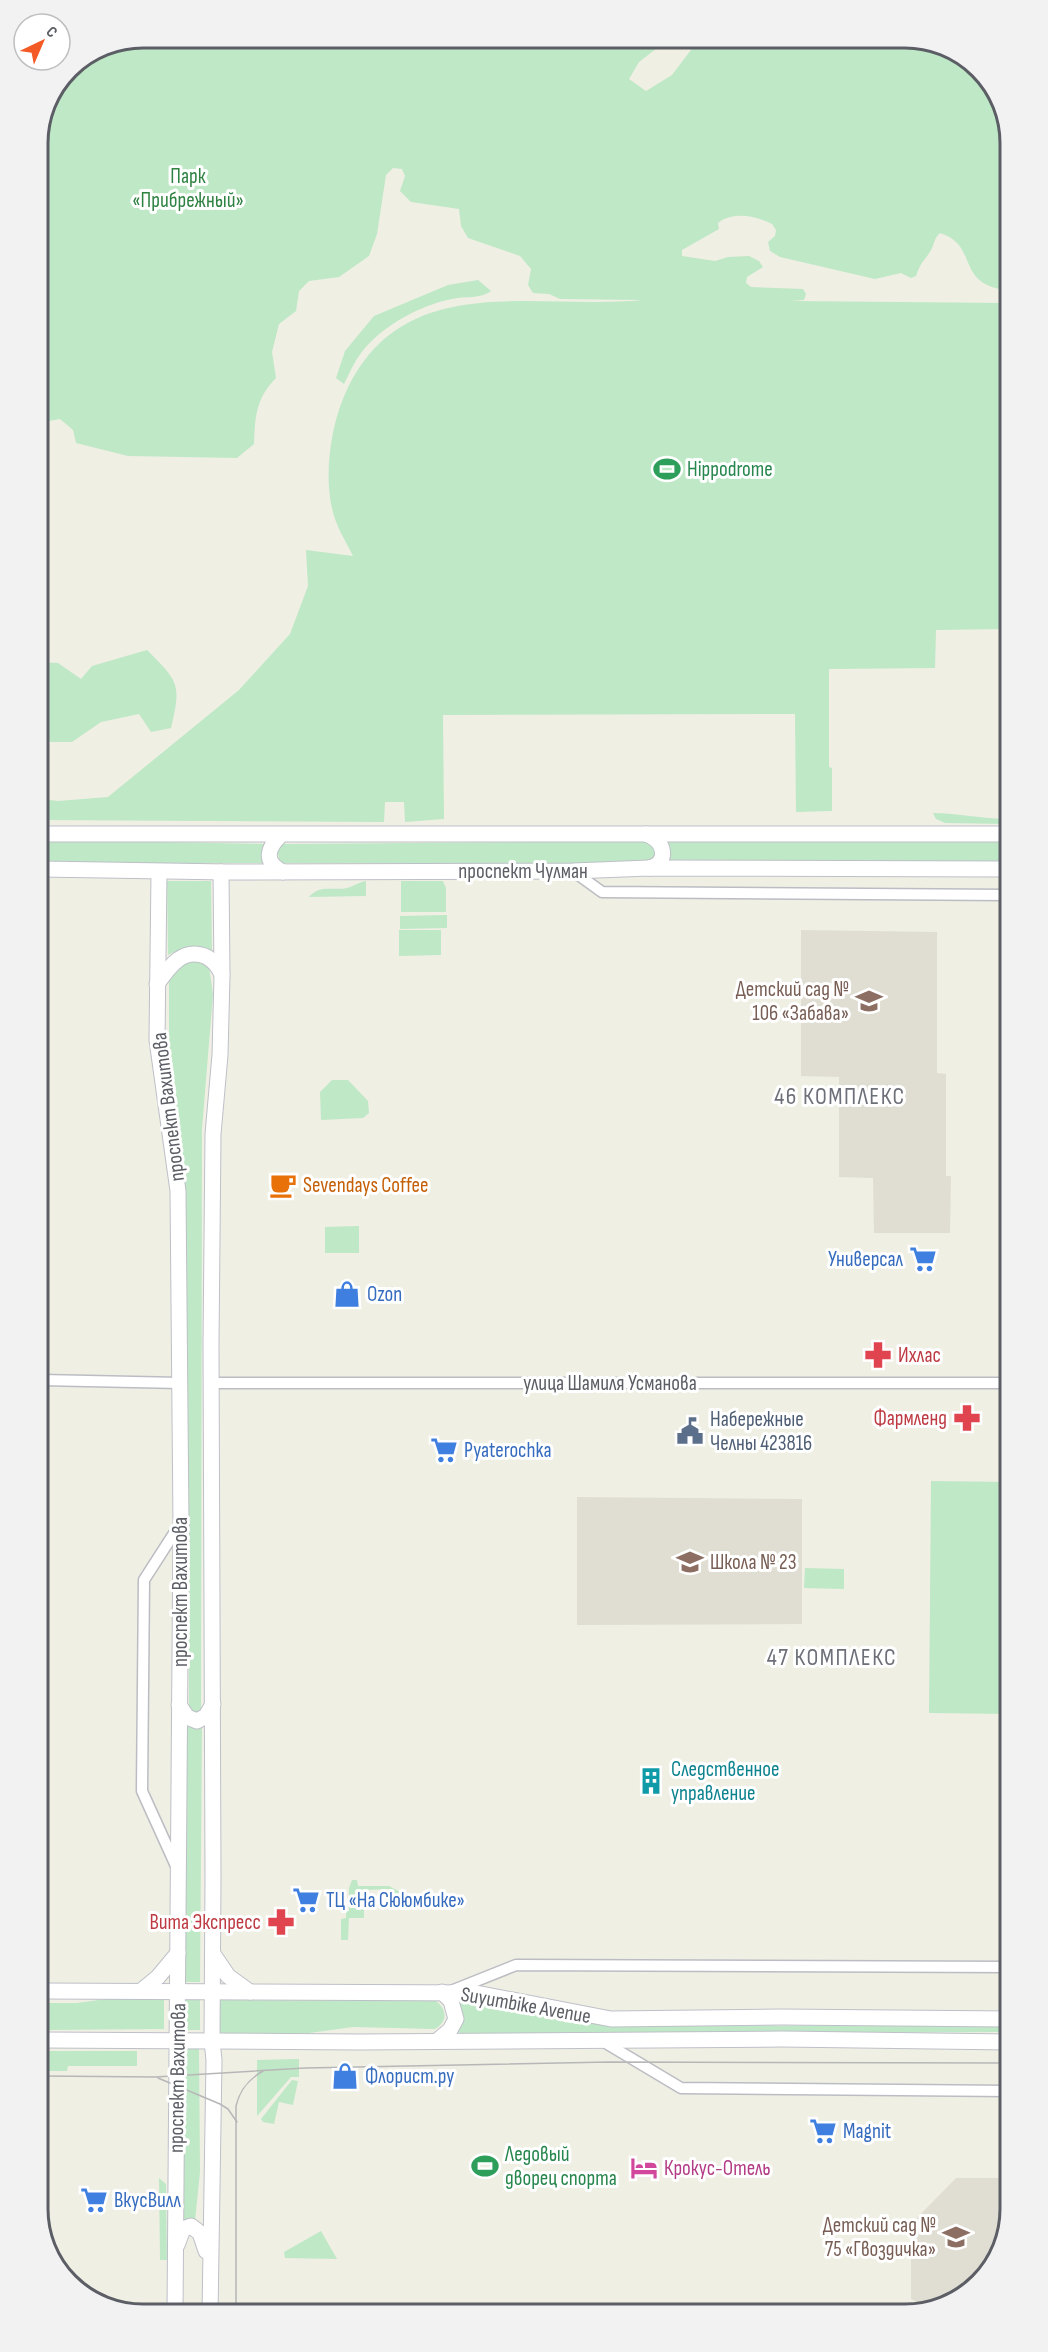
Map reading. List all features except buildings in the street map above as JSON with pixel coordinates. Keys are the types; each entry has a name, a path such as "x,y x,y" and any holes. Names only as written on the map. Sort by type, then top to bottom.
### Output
{"main road":[{"name":"проспект Чулман","path":"48,834 1000,834"},
{"path":"645,834 653,836 663,847 662,861 655,867 649,868"},
{"path":"281,835 273,843 269,857 274,867 283,872"},
{"name":"проспект Чулман","path":"48,869 283,872 573,871 649,868 1000,869"},
{"name":"проспект Вахитова","path":"159,872 157,1040 178,1191 181,1524 174,2304"},
{"name":"проспект Вахитова","path":"210,2304 214,2061 212,2041 211,1383 213,1134 220,1054 222,976 221,872"},
{"path":"157,984 172,963 187,955 209,958 220,970 222,976"},
{"path":"179,1706 187,1717 197,1721 206,1716 213,1704"},
{"path":"141,1991 158,1977 178,1953"},
{"path":"212,1953 228,1976 250,1992"},
{"name":"Suyumbike Avenue","path":"48,1991 476,1993 611,2019 781,2017 1000,2019"},
{"path":"437,2041 450,2030 456,2019 455,2009 446,1992"},
{"name":"Suyumbike Avenue","path":"48,2040 604,2042 782,2039 1000,2042"},
{"path":"141,2041 161,2047 176,2062"},
{"path":"214,2061 231,2046 251,2041"},
{"path":"175,2259 181,2232 191,2226 200,2233 210,2262"}],"street":[{"path":"573,871 602,892 1000,895"},
{"path":"48,1380 180,1383"},
{"name":"улица Шамиля Усманова","path":"211,1383 1000,1383"},
{"path":"178,1870 142,1791 144,1580 181,1524"},
{"path":"446,1992 516,1965 1000,1967"},
{"path":"604,2042 681,2088 1000,2091"}],"shaded area":[{"path":"801,930 937,932 937,1073 946,1074 946,1176 951,1176 950,1233 874,1233 873,1178 839,1177 839,1077 801,1076"},
{"name":"Школа № 23","path":"577,1497 802,1499 802,1624 577,1625"},
{"name":"Детский сад № 75 «Гвоздичка»","path":"956,2178 1000,2178 998,2227 984,2262 963,2284 952,2291 935,2299 918,2303 911,2299 911,2224"}],"green space":[{"name":"Парк «Прибрежный»","path":"143,48 657,48 639,62 629,79 646,91 672,75 692,48 911,48 941,55 963,68 984,90 995,113 1000,143 1000,289 979,280 960,246 940,233 916,276 911,278 901,273 875,279 780,257 770,251 768,242 775,236 776,230 772,224 745,216 724,219 718,223 719,229 682,250 682,256 715,261 728,257 749,256 759,261 763,267 747,277 746,283 751,287 803,289 806,294 804,300 791,301 1000,303 1000,629 936,630 935,668 829,669 829,767 832,768 832,811 796,812 795,714 443,715 444,819 405,822 404,802 385,802 384,822 48,820 48,800 108,797 239,690 290,634 308,586 306,550 353,556 340,532 332,510 329,461 334,428 343,399 367,357 397,329 433,312 472,304 514,301 643,300 560,299 549,294 533,293 528,285 531,269 520,256 468,238 461,226 459,209 411,202 400,191 405,176 402,169 393,168 386,175 377,234 369,256 339,277 309,281 299,291 296,311 279,324 272,352 276,378 264,393 258,408 254,444 237,458 128,456 76,443 73,430 60,419 48,421 48,137 55,107 64,90 90,64 107,55"},
{"path":"478,280 491,291 478,296 440,302 405,317 373,339 356,361 344,384 336,378 345,351 374,316 448,285"},
{"path":"147,650 165,669 175,684 176,702 171,728 151,732 139,714 101,722 72,742 50,742 48,737 48,662 58,663 81,679 92,666"},
{"path":"933,813 1000,819 1000,824 945,823 936,819"},
{"path":"48,840 266,844 266,863 48,863"},
{"path":"664,840 1000,841 1000,864 664,863 669,857 668,846"},
{"path":"652,841 658,858 647,863 280,863 277,849 282,844"},
{"path":"167,881 211,881 212,956 190,949 168,955"},
{"path":"366,881 366,896 309,897 322,889 347,888"},
{"path":"401,881 443,881 446,888 446,912 401,912"},
{"path":"447,915 447,928 400,929 400,916"},
{"path":"399,930 441,930 441,955 399,956"},
{"path":"188,961 202,963 209,967 213,994 202,1129 201,1709 198,1712 192,1712 189,1708 189,1646 183,1609 184,1189 169,1048 169,979 171,973"},
{"path":"332,1080 348,1080 368,1101 369,1113 363,1118 321,1120 320,1092"},
{"path":"359,1226 359,1253 325,1253 325,1227"},
{"path":"931,1481 1000,1482 1000,1714 929,1713"},
{"path":"805,1568 844,1569 844,1589 804,1588"},
{"path":"184,1723 192,1727 202,1723 200,1982 182,1982"},
{"path":"352,1880 357,1880 358,1886 389,1886 402,1893 402,1903 400,1906 393,1906 390,1903 389,1889 364,1890 364,1918 349,1918 348,1940 341,1940 341,1919 346,1918 346,1911 349,1911 349,1888"},
{"path":"120,1997 164,1998 164,2029 48,2030 48,2003 77,2003"},
{"path":"182,1998 200,1998 200,2030 182,2030"},
{"path":"219,2000 436,2001 445,2015 442,2023 435,2029 353,2027 309,2033 219,2033"},
{"path":"484,2001 617,2026 1000,2025 1000,2032 461,2034 458,2032 459,2003"},
{"path":"182,2049 199,2049 200,2172 195,2221 188,2219 182,2222"},
{"path":"48,2051 137,2051 137,2066 68,2066 67,2071 48,2071"},
{"path":"299,2059 299,2077 291,2077 257,2116 257,2060"},
{"path":"292,2080 298,2081 293,2105 279,2102 274,2124 263,2122 261,2119"},
{"path":"159,2178 166,2184 167,2260 160,2260"},
{"path":"321,2231 337,2259 285,2258 284,2252"}],"tram line":[{"path":"48,2076 155,2077 305,2068 610,2062 1000,2063"},
{"path":"236,2304 236,2106 246,2085 263,2071"},
{"path":"158,2078 220,2104 228,2109 237,2122"}],"place":[{"name":"Hippodrome","path":"667,469"},
{"name":"Детский сад № 106 «Забава»","path":"869,1001"},
{"name":"Sevendays Coffee","path":"283,1185"},
{"name":"Универсал","path":"923,1259"},
{"name":"Ozon","path":"347,1294"},
{"name":"Ихлас","path":"878,1355"},
{"name":"Фармленд","path":"967,1418"},
{"name":"Набережные Челны 423816","path":"690,1431"},
{"name":"Pyaterochka","path":"444,1450"},
{"name":"Школа № 23","path":"690,1562"},
{"name":"Следственное управление","path":"651,1781"},
{"name":"ТЦ «На Сююмбике»","path":"306,1900"},
{"name":"Вита Экспресс","path":"281,1922"},
{"name":"Флорист.ру","path":"345,2076"},
{"name":"Magnit","path":"823,2131"},
{"name":"Ледовый дворец спорта","path":"485,2166"},
{"name":"Крокус-Отель","path":"644,2168"},
{"name":"ВкусВилл","path":"94,2200"},
{"name":"Детский сад № 75 «Гвоздичка»","path":"956,2237"}],"district":[{"name":"46 КОМПЛЕКС","path":"840,1096"},
{"name":"47 КОМПЛЕКС","path":"832,1657"}]}
